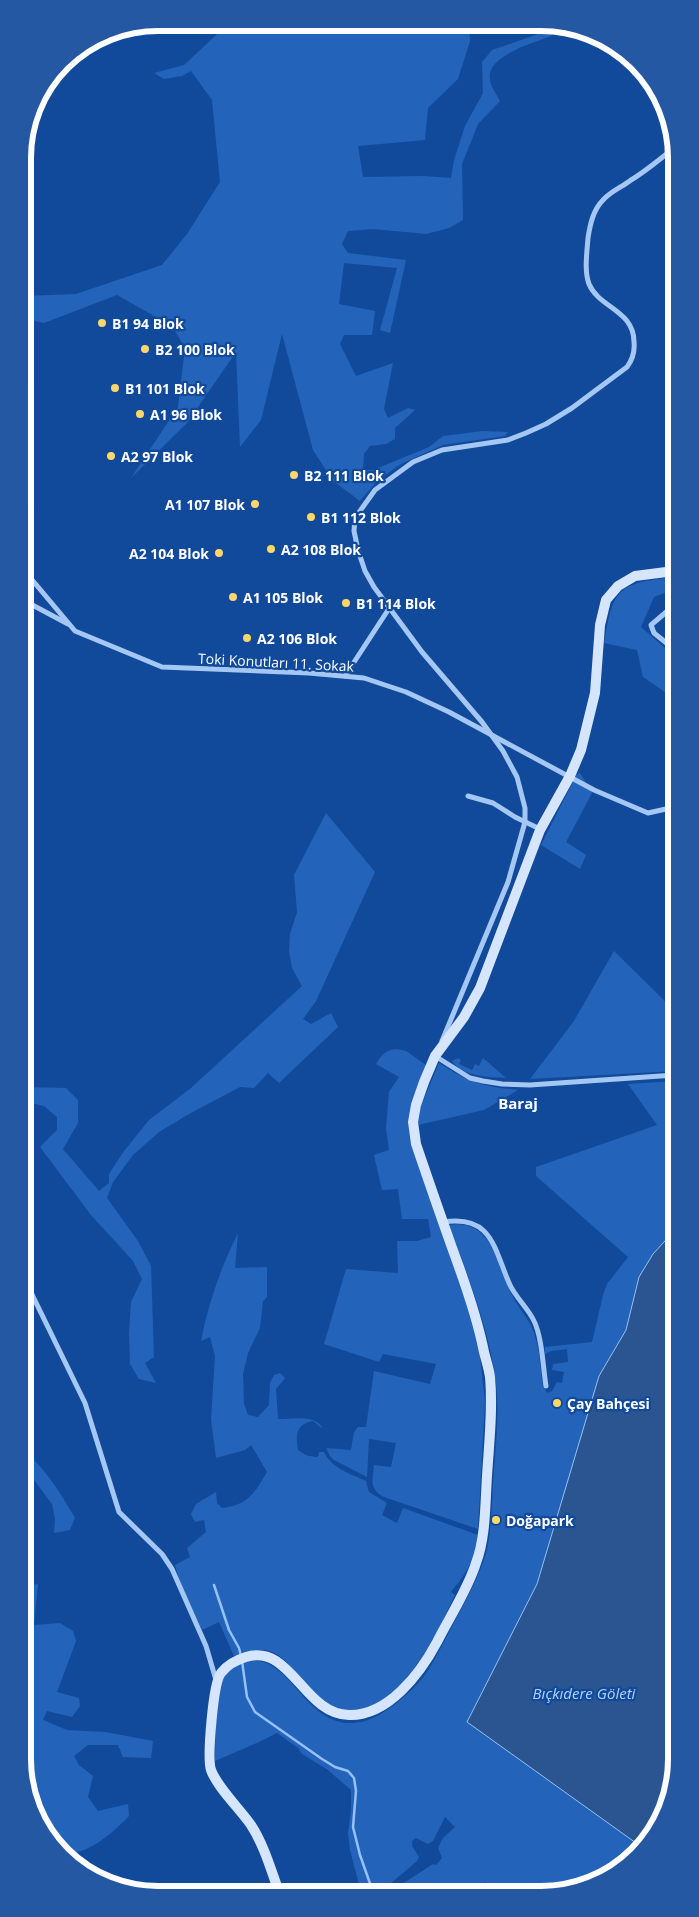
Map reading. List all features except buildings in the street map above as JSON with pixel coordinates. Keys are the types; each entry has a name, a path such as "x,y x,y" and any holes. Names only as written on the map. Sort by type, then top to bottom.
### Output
{"street":[{"path":"216,1680 226,1667 237,1660 253,1655 268,1656 280,1663 313,1698 334,1712 351,1715 374,1710 399,1692 422,1668 472,1574 481,1546 489,1444 490,1376 477,1319 416,1144 412,1122 424,1082 496,913 513,866 525,822 525,808 517,777 492,736 459,694 422,652 374,587 365,571 358,550 354,531 355,518 363,504 375,490 413,462 442,450 508,440 526,433 546,424 572,408 627,367 633,358 635,349 632,327 626,318 596,294 589,285 587,262 590,230 597,208 603,200 667,153"},
{"path":"436,1056 464,1017 480,988 540,830 570,776 580,750 592,709 600,625 606,600 618,586 635,576 668,573"},
{"name":"Toki Konutları 11. Sokak","path":"32,579 75,631 162,667 364,678 406,692 449,712 594,790 648,812 668,808"},
{"path":"32,604 70,626"},
{"path":"345,676 390,607"},
{"path":"668,610 651,625 654,633 668,644"},
{"path":"468,796 493,803 540,830"},
{"path":"436,1056 470,1078 483,1082 502,1084 530,1085 667,1076"},
{"path":"443,1222 456,1220 467,1221 477,1225 493,1243 512,1288 527,1307 535,1323 546,1386"},
{"path":"31,1293 85,1403 119,1512 162,1554 172,1569 206,1646 216,1680 210,1744 210,1769 252,1827 277,1886"}],"shaded area":[{"path":"469,31 470,41 458,79 428,108 425,140 358,146 363,177 424,176 451,178 454,160 465,126 483,93 482,62 492,50 541,33 540,31 552,32 553,35 524,46 503,57 495,64 491,71 490,80 500,101 478,124 462,164 463,220 449,228 426,234 373,229 348,231 342,244 348,253 406,260 390,333 380,330 397,268 344,263 339,304 375,311 372,335 344,335 340,344 356,376 393,363 384,409 388,418 408,408 415,410 395,428 395,439 386,444 370,446 364,454 363,470 373,470 429,447 443,436 483,431 508,432 505,436 443,445 401,464 378,480 360,501 333,481 313,450 282,334 261,420 240,447 236,352 187,423 131,478 178,407 185,348 172,326 117,295 44,323 32,320 32,296 76,294 162,265 187,234 220,182 212,100 191,71 182,76 164,79 154,73 184,65 220,32"},
{"path":"668,578 668,592 654,597 641,627 668,651 668,694 643,677 637,650 604,643 611,610 622,591 641,582"},
{"path":"580,773 592,793 566,842 586,855 580,869 541,845 577,774"},
{"path":"326,813 375,872 316,1001 303,1019 311,1024 331,1013 338,1027 279,1083 268,1073 254,1088 240,1087 159,1132 133,1155 113,1182 107,1198 138,1241 151,1266 154,1357 145,1363 156,1383 139,1379 130,1364 129,1334 131,1302 142,1279 133,1261 91,1215 40,1147 57,1130 57,1117 44,1106 31,1103 31,1087 66,1088 78,1100 78,1123 63,1149 99,1191 109,1183 109,1174 124,1151 149,1120 191,1088 302,986 292,968 289,951 290,934 297,912 294,875"},
{"path":"614,951 667,1004 667,1071 530,1079 574,1021"},
{"path":"390,1050 406,1051 426,1065 408,1124 410,1141 463,1293 479,1349 485,1401 478,1529 379,1494 373,1483 374,1465 391,1467 396,1443 369,1439 367,1477 334,1460 326,1448 351,1450 354,1432 358,1427 366,1427 374,1371 430,1384 436,1364 383,1354 379,1362 324,1344 346,1269 398,1273 397,1241 417,1241 431,1237 428,1219 402,1219 398,1189 382,1190 374,1155 389,1150 386,1128 389,1092 399,1077 376,1064 384,1054"},
{"path":"458,1058 461,1060 459,1064 472,1070 475,1064 479,1066 483,1058 506,1078 469,1073 452,1061"},
{"path":"439,1063 459,1075 476,1082 494,1087 518,1090 484,1110 418,1125 419,1111"},
{"path":"667,1081 667,1238 653,1254 639,1277 626,1330 599,1376 537,1584 467,1722 635,1843 604,1869 581,1879 565,1883 540,1886 489,1886 485,1882 482,1886 399,1886 433,1864 436,1865 442,1858 438,1848 443,1838 455,1827 445,1817 433,1841 428,1844 416,1838 412,1841 412,1846 419,1857 417,1861 390,1884 387,1886 359,1886 350,1850 348,1833 351,1790 328,1770 302,1754 298,1748 277,1733 215,1761 217,1705 221,1684 230,1670 235,1667 243,1663 260,1661 274,1667 312,1705 327,1717 344,1723 365,1721 381,1714 406,1695 425,1675 467,1599 484,1560 491,1523 497,1434 498,1408 493,1363 477,1303 449,1225 464,1225 475,1229 485,1237 492,1247 513,1297 534,1333 539,1352 543,1386 547,1393 552,1391 557,1382 562,1383 564,1372 552,1370 553,1364 568,1362 567,1349 551,1351 545,1354 545,1347 592,1342 607,1284 628,1257 536,1176 536,1167 657,1125 628,1084"},
{"path":"238,1233 235,1268 267,1267 267,1297 263,1301 260,1328 248,1353 243,1374 244,1404 248,1415 258,1417 269,1405 270,1383 274,1375 280,1373 285,1378 276,1389 278,1419 310,1419 320,1424 323,1429 313,1421 303,1425 297,1435 298,1450 315,1457 318,1457 319,1452 324,1452 327,1458 336,1466 366,1481 369,1492 387,1503 382,1515 397,1523 403,1508 478,1535 469,1565 451,1592 455,1595 428,1648 402,1683 387,1697 370,1707 348,1711 336,1708 320,1700 308,1689 286,1661 272,1652 257,1650 234,1656 219,1622 202,1630 180,1582 175,1565 190,1557 187,1548 206,1532 204,1520 195,1522 191,1514 196,1504 216,1492 217,1503 222,1508 238,1504 254,1492 267,1472 251,1445 245,1450 216,1458 211,1419 215,1356 210,1337 201,1341 207,1313 216,1286"},
{"path":"31,1457 59,1491 75,1518 70,1530 54,1533 55,1519 52,1504 31,1476"},
{"path":"38,1584 34,1625 60,1623 73,1631 76,1641 57,1692 79,1698 80,1706 72,1717 47,1711 43,1720 67,1730 105,1732 153,1741 151,1758 123,1757 118,1745 88,1745 74,1756 79,1765 93,1776 88,1797 98,1811 128,1804 129,1816 109,1835 94,1845 74,1853 48,1822 41,1807 32,1775 31,1585"}],"water":[{"name":"Bıçkıdere Göleti","path":"667,1238 667,1775 658,1807 651,1822 635,1843 467,1722 537,1584 599,1376 626,1330 639,1277 653,1254"}],"waterway":[{"path":"214,1585 229,1630 239,1648 241,1656"},
{"path":"242,1661 247,1697 255,1712 322,1759 335,1767 348,1771 354,1778 356,1791 353,1827 371,1886"}],"place":[{"name":"B1 94 Blok","path":"102,323"},
{"name":"B2 100 Blok","path":"145,349"},
{"name":"B1 101 Blok","path":"115,388"},
{"name":"A1 96 Blok","path":"140,414"},
{"name":"A2 97 Blok","path":"111,456"},
{"name":"B2 111 Blok","path":"294,475"},
{"name":"A1 107 Blok","path":"255,504"},
{"name":"B1 112 Blok","path":"311,517"},
{"name":"A2 108 Blok","path":"271,549"},
{"name":"A2 104 Blok","path":"219,553"},
{"name":"A1 105 Blok","path":"233,597"},
{"name":"B1 114 Blok","path":"346,603"},
{"name":"A2 106 Blok","path":"247,638"},
{"name":"Çay Bahçesi","path":"557,1403"},
{"name":"Doğapark","path":"496,1520"}],"district":[{"name":"Baraj","path":"518,1103"}]}
